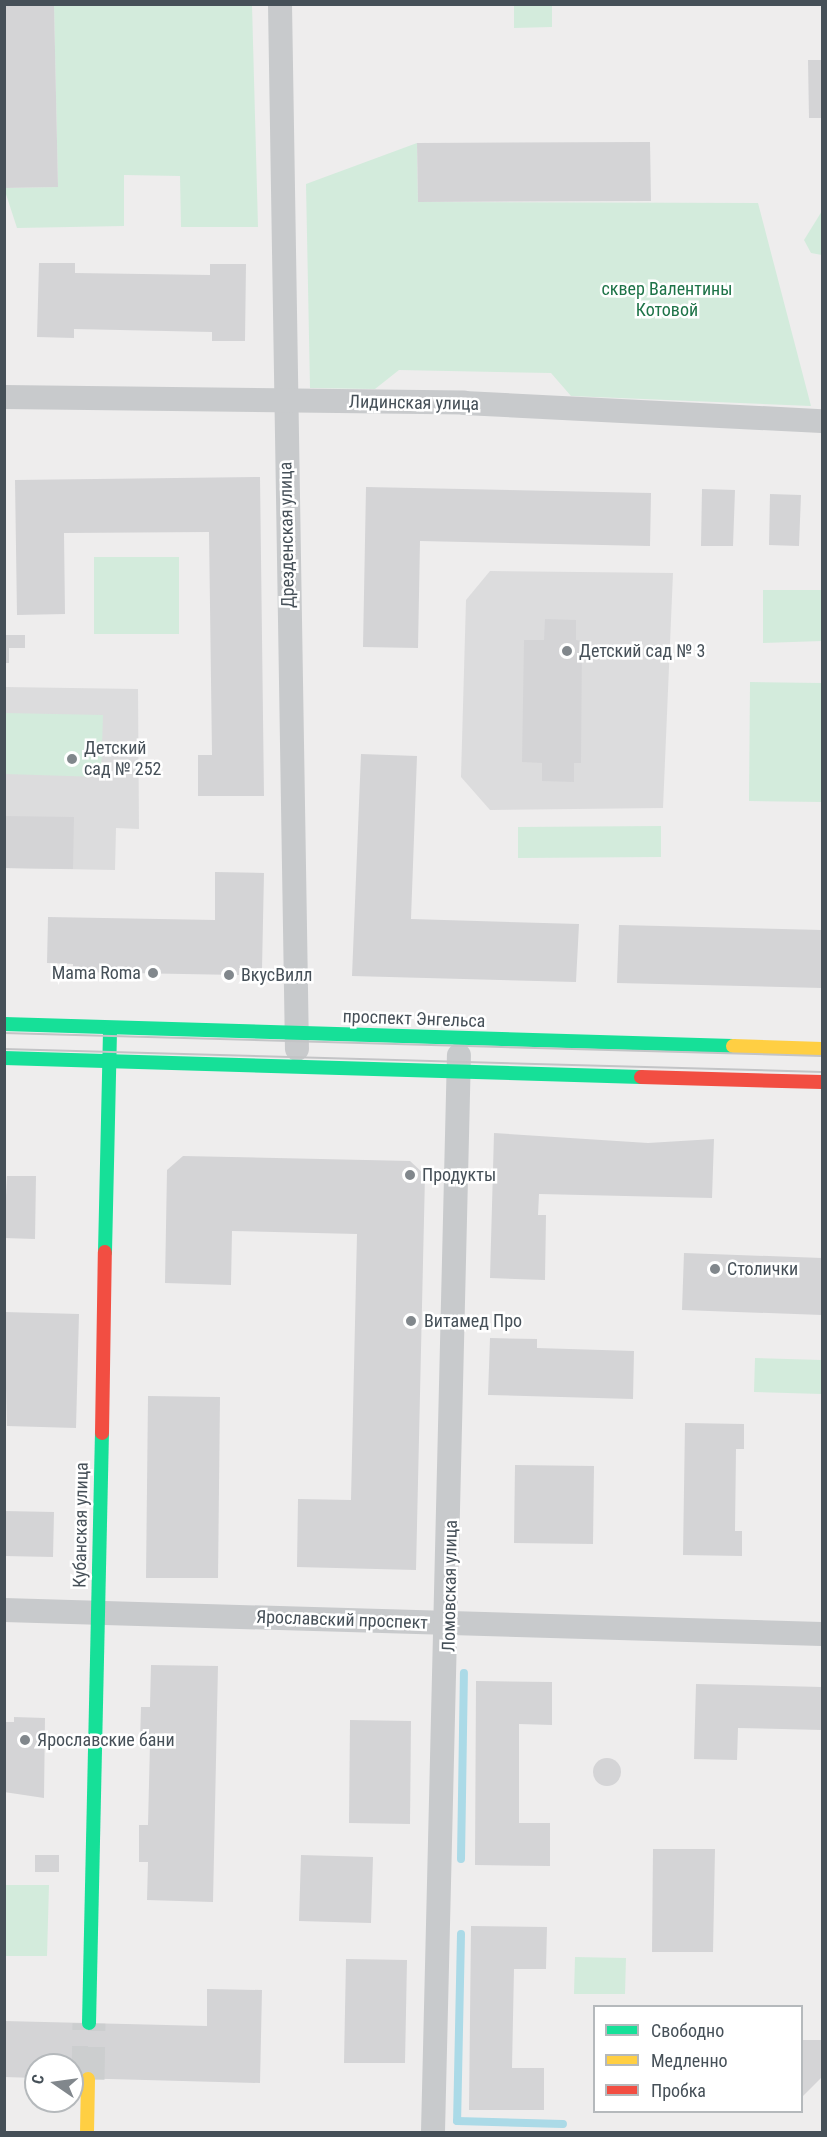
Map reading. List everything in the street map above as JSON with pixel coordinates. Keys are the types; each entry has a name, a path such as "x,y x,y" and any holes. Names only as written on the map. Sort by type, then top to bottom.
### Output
{"main road":[{"name":"проспект Энгельса","path":"4,1024 822,1049"},
{"name":"Кубанская улица","path":"89,2024 110,1027"},
{"path":"4,1058 822,1082"},
{"path":"87,2133 88,2079"}],"street":[{"name":"Дрезденская улица","path":"280,4 297,1066"},
{"name":"Лидинская улица","path":"4,397 464,403 822,421"},
{"name":"Ломовская улица","path":"433,2133 449,1624 459,1039"},
{"name":"Ярославский проспект","path":"4,1610 822,1634"}],"shaded area":[{"name":"Детский сад № 3","path":"490,571 673,573 663,808 490,810 461,777 466,600"},
{"name":"Детский сад № 252","path":"5,687 138,689 139,829 116,828 115,870 5,868"}],"green space":[{"path":"54,5 252,5 258,227 181,227 180,176 124,175 124,226 17,228 4,188 58,187"},
{"path":"514,5 552,5 552,27 514,28"},
{"name":"сквер Валентины Котовой","path":"417,143 418,202 758,203 811,406 571,396 551,373 399,370 375,389 310,388 306,184"},
{"path":"822,211 822,255 811,253 804,240"},
{"path":"94,557 179,557 179,634 94,634"},
{"path":"763,590 822,590 822,641 763,643"},
{"path":"750,682 822,683 822,802 749,801"},
{"path":"5,713 103,715 101,777 5,774"},
{"path":"661,826 661,857 518,858 518,827"},
{"path":"755,1358 822,1360 822,1394 754,1392"},
{"path":"5,1885 49,1885 47,1956 5,1956"},
{"path":"575,1957 626,1958 625,1994 574,1994"}],"building":[{"path":"4,4 54,4 58,187 4,188"},
{"path":"808,60 822,60 822,118 809,118"},
{"path":"650,142 651,201 418,202 417,143"},
{"path":"39,263 75,263 75,273 210,275 210,264 246,264 245,341 212,341 212,332 74,329 74,338 37,337"},
{"path":"260,477 264,796 198,796 198,755 212,755 209,532 64,533 65,614 17,615 15,480"},
{"path":"366,487 651,493 650,546 420,541 418,648 363,647"},
{"path":"702,489 735,490 733,546 701,546"},
{"path":"770,494 801,495 799,546 769,545"},
{"path":"545,619 576,620 576,640 582,641 581,763 574,763 574,782 542,781 542,763 522,762 524,640 544,640"},
{"path":"4,635 25,635 25,648 9,648 9,663 4,663"},
{"path":"361,754 417,756 411,919 579,924 576,982 352,976"},
{"path":"4,816 74,817 73,869 4,868"},
{"path":"215,872 264,873 262,969 239,968 239,975 73,972 73,964 47,963 48,917 215,920"},
{"path":"619,925 822,930 822,988 617,983"},
{"path":"494,1133 648,1143 714,1139 712,1198 539,1194 538,1215 546,1215 545,1280 490,1278"},
{"path":"183,1156 410,1161 425,1175 416,1570 297,1567 298,1499 351,1500 357,1234 232,1231 231,1285 165,1283 167,1170"},
{"path":"7,1176 36,1176 35,1239 4,1238"},
{"path":"684,1253 822,1258 822,1315 682,1310"},
{"path":"4,1312 79,1314 76,1428 7,1426"},
{"path":"490,1338 537,1339 537,1348 634,1351 633,1399 488,1395"},
{"path":"148,1396 220,1397 218,1578 146,1578"},
{"path":"685,1423 744,1424 744,1449 736,1449 735,1531 742,1531 742,1556 683,1555"},
{"path":"515,1465 594,1466 593,1544 514,1543"},
{"path":"4,1511 54,1512 53,1557 4,1556"},
{"path":"151,1665 218,1666 213,1902 147,1900 148,1862 139,1862 139,1825 148,1825 150,1743 140,1743 141,1707 150,1707"},
{"path":"476,1681 552,1682 552,1725 519,1724 519,1823 550,1823 550,1866 475,1865"},
{"path":"696,1684 822,1687 822,1730 738,1728 737,1760 694,1759"},
{"name":"Ярославские бани","path":"14,1717 45,1718 44,1798 4,1792 4,1722 14,1722"},
{"path":"350,1720 411,1721 410,1824 349,1823"},
{"path":"607,1758 617,1762 621,1772 617,1782 607,1786 597,1782 593,1772 597,1762"},
{"path":"653,1849 715,1849 713,1952 652,1952"},
{"path":"35,1855 59,1855 59,1872 35,1872"},
{"path":"301,1855 373,1857 371,1923 299,1921"},
{"path":"471,1926 547,1927 546,1969 514,1969 512,2068 544,2068 544,2110 469,2110"},
{"path":"346,1959 407,1960 405,2063 344,2063"},
{"path":"207,1989 262,1990 260,2083 84,2078 84,2053 24,2053 24,2078 4,2077 4,2021 207,2026"},
{"path":"803,2040 822,2040 822,2077 803,2096"}],"waterway":[{"path":"461,1859 464,1673"},
{"path":"461,1934 457,2121 563,2124"}],"tunnel":[{"path":"88,2079 89,2023"}],"tram line":[{"path":"4,1033 822,1056"},
{"path":"4,1049 822,1072"}],"traffic: fast":[{"path":"4,1024 733,1046"},
{"path":"105,1252 110,1032"},
{"path":"4,1058 641,1077"},
{"path":"89,2023 102,1433"}],"traffic: slow":[{"path":"733,1046 822,1049"},
{"path":"87,2132 88,2079"}],"traffic: jam":[{"path":"641,1077 822,1082"},
{"path":"102,1433 105,1252"}],"place":[{"name":"Детский сад № 3","path":"567,651"},
{"name":"Детский сад № 252","path":"72,759"},
{"name":"Mama Roma","path":"153,973"},
{"name":"ВкусВилл","path":"229,975"},
{"name":"Продукты","path":"410,1175"},
{"name":"Столички","path":"715,1269"},
{"name":"Витамед Про","path":"411,1321"},
{"name":"Ярославские бани","path":"25,1740"}]}
